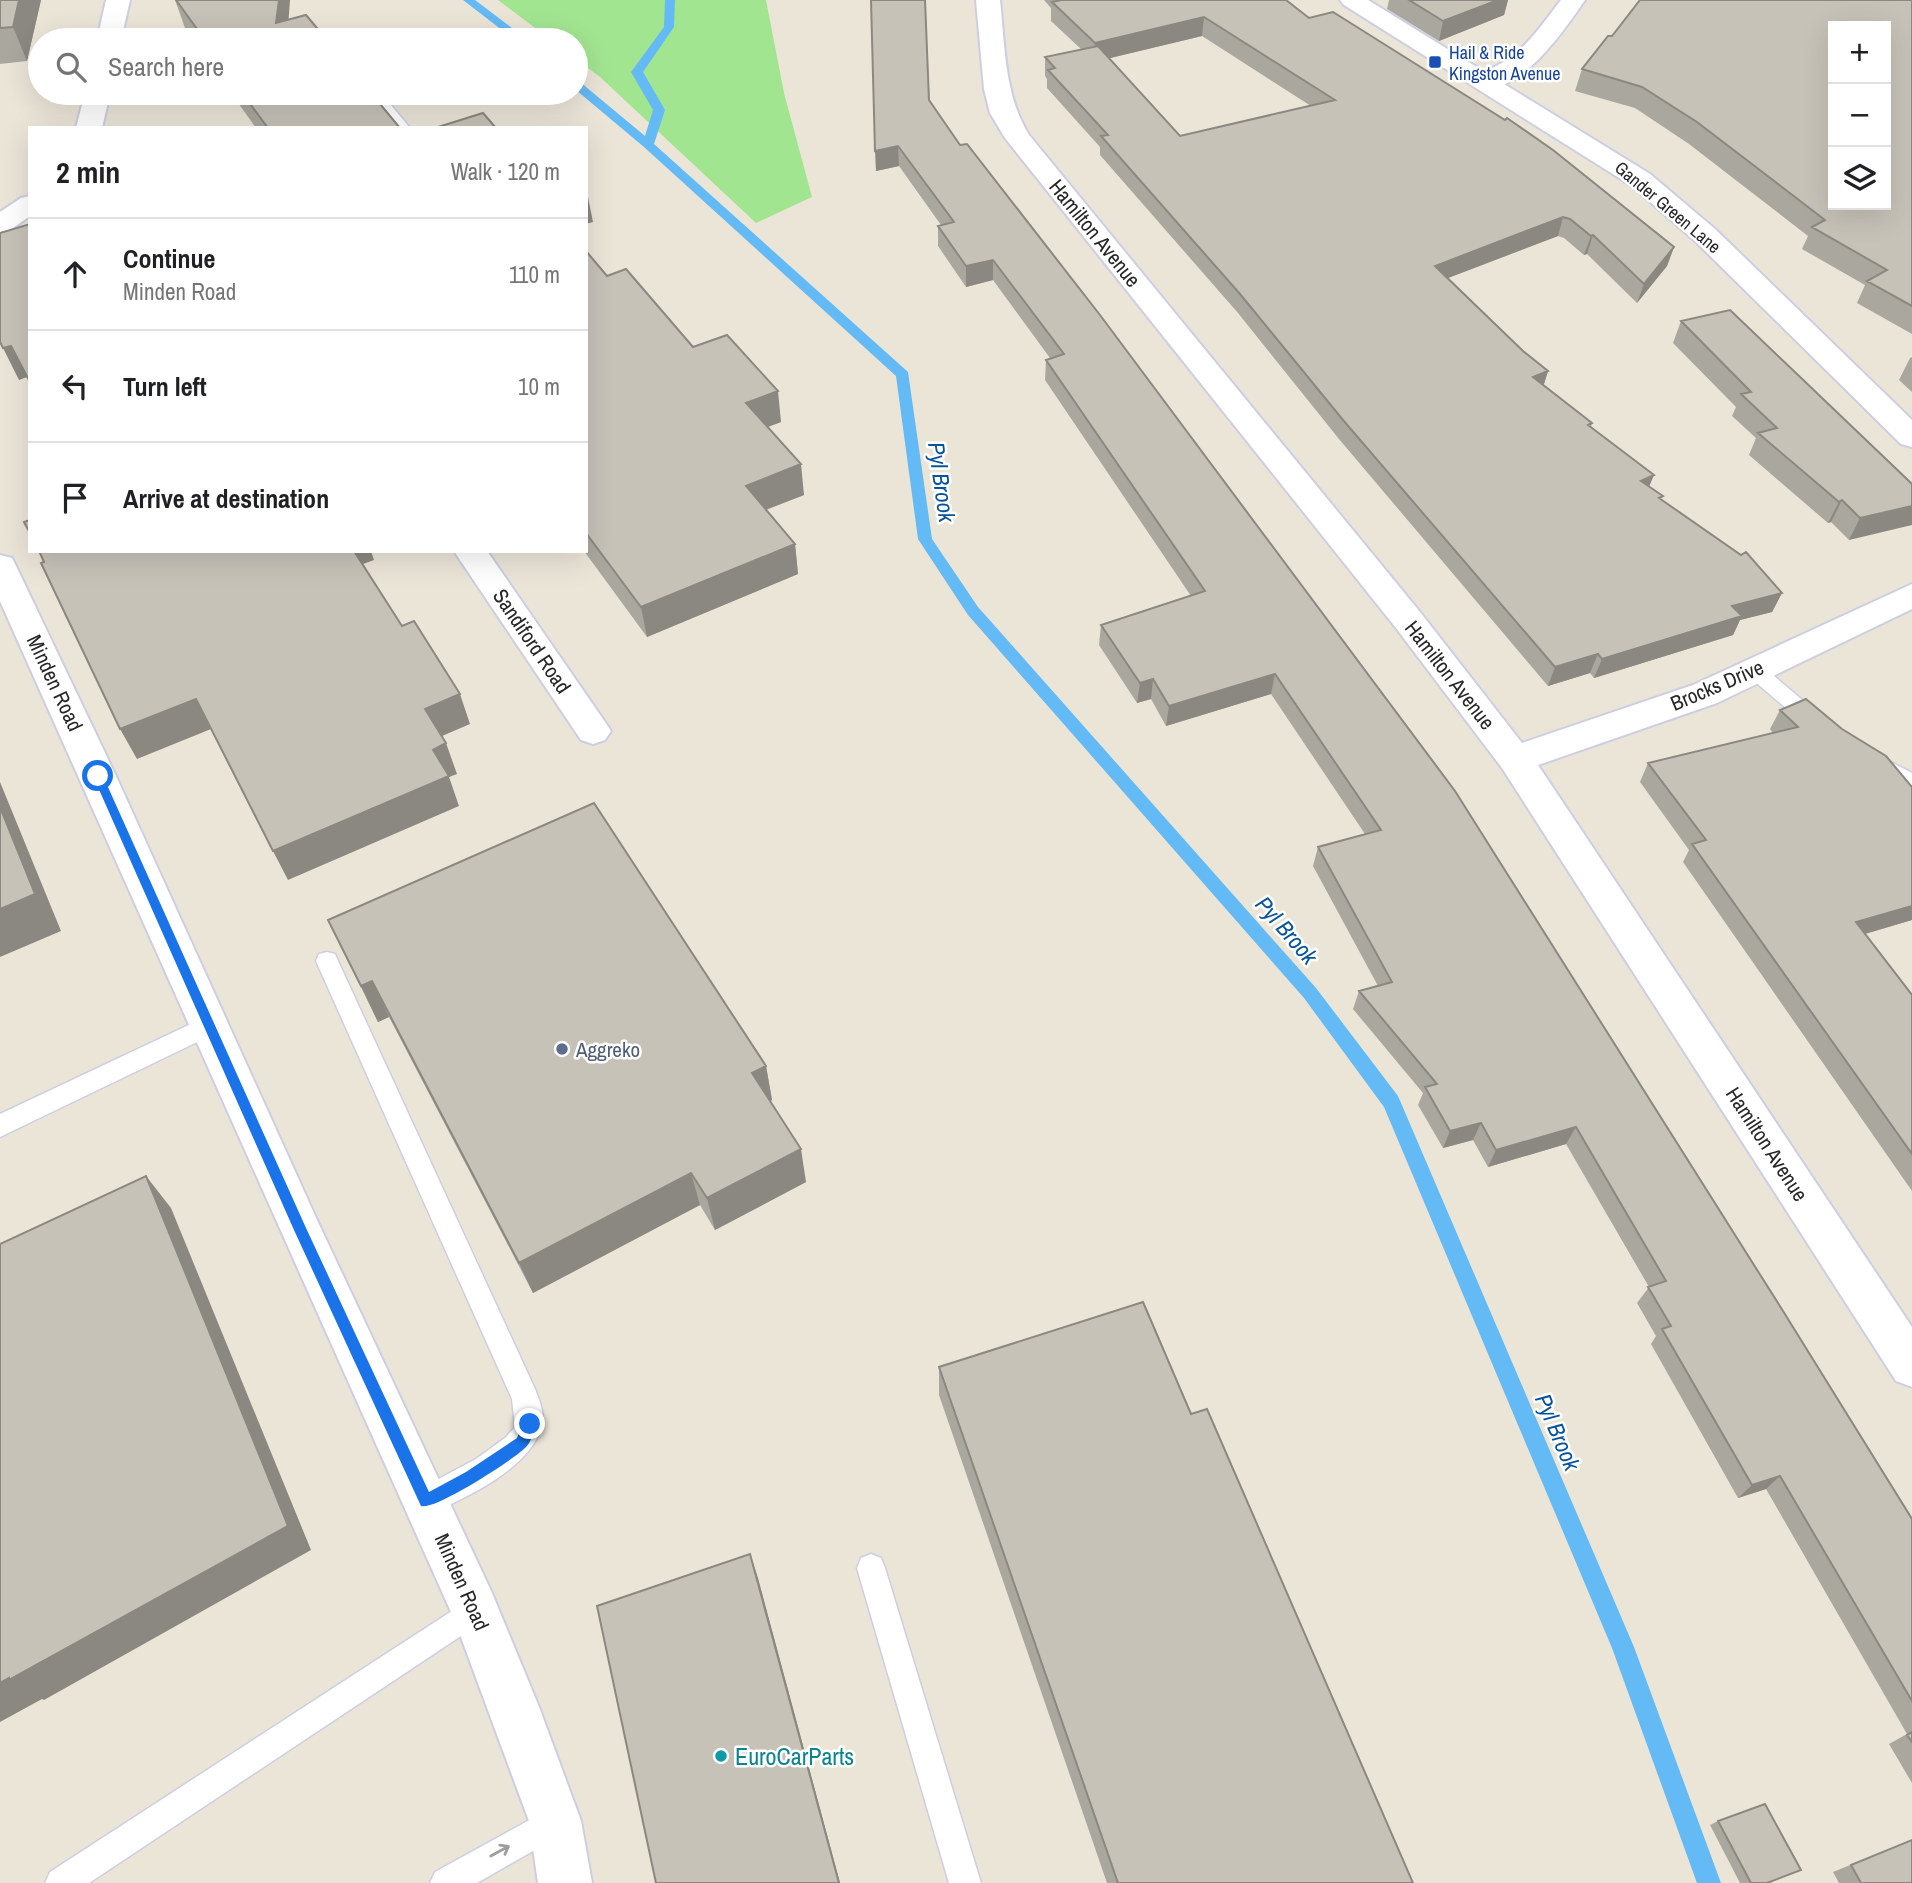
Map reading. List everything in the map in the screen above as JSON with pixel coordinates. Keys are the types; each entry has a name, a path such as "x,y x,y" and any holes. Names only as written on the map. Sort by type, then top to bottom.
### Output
{"street":[{"path":"112,28 118,0"},
{"name":"Hamilton Avenue","path":"988,0 997,89 1003,113 1018,138 1408,620 1515,759 1912,1366"},
{"name":"Gander Green Lane","path":"1352,0 1641,180 1705,235 1912,437"},
{"path":"1486,82 1515,70 1573,0"},
{"path":"89,126 94,105"},
{"path":"0,224 28,205"},
{"name":"Sandiford Road","path":"471,553 593,731"},
{"name":"Minden Road","path":"0,566 300,1230 475,1609 555,1821 565,1883"},
{"name":"Brocks Drive","path":"1515,759 1705,694 1912,595"}],"lane":[{"path":"383,105 401,126"},
{"path":"1754,670 1836,738"},
{"path":"1864,756 1902,776 1912,786"},
{"path":"327,961 524,1398 530,1424 522,1443 471,1477 426,1501"},
{"path":"0,1126 210,1026"},
{"path":"871,1568 965,1883"},
{"path":"61,1883 475,1609"},
{"path":"446,1883 555,1821"}],"green space":[{"path":"498,0 766,0 784,93 812,197 756,223 588,68 588,28 535,28"}],"building":[{"path":"0,0 19,0 13,27 0,28"},
{"path":"176,0 279,0 276,23 306,15 317,28 196,28"},
{"path":"871,0 925,0 929,100 960,145 967,144 1100,315 1455,791 1912,1519 1912,1701 1780,1476 1752,1485 1662,1329 1671,1326 1648,1287 1666,1281 1576,1127 1496,1150 1481,1123 1450,1131 1425,1087 1437,1084 1359,991 1392,982 1318,847 1381,830 1275,674 1169,706 1153,679 1140,683 1101,625 1205,591 1046,360 1064,354 993,260 966,266 938,226 954,222 898,146 875,151"},
{"path":"1286,0 1309,18 1333,12 1505,120 1507,118 1553,150 1674,247 1644,284 1593,235 1563,217 1435,266 1523,351 1548,371 1533,377 1592,423 1588,425 1654,475 1641,481 1663,496 1659,498 1741,555 1746,552 1782,593 1732,606 1742,616 1602,659 1598,654 1555,667 1343,420 1240,294 1101,136 1108,135 1048,70 1055,68 1045,57 1098,46 1180,136 1335,100 1204,17 1095,43 1052,2"},
{"path":"1409,0 1498,0 1443,21"},
{"path":"1640,0 1912,0 1912,306 1867,281 1887,270 1812,227 1825,220 1697,122 1642,87 1582,69 1608,36 1612,36"},
{"path":"251,105 381,105 398,126 267,126"},
{"path":"483,113 494,126 441,126"},
{"path":"28,225 28,378 11,346 3,348 0,342 0,233"},
{"path":"588,253 607,276 626,269 693,347 727,335 778,391 746,403 801,464 746,486 795,544 641,607 588,536"},
{"path":"1730,310 1912,484 1912,506 1860,518 1842,500 1839,502 1758,433 1777,428 1741,394 1751,392 1681,321"},
{"path":"40,553 355,553 402,626 414,621 460,694 425,709 446,743 433,750 449,776 273,851 196,699 120,729 41,563 44,562"},
{"path":"1806,699 1842,729 1886,756 1912,787 1912,906 1856,922 1912,995 1912,1154 1692,844 1706,840 1648,763 1798,727 1780,710"},
{"path":"594,803 766,1066 752,1073 801,1149 707,1198 691,1173 519,1263 372,981 361,986 328,920"},
{"path":"0,807 35,894 0,909"},
{"path":"146,1176 288,1526 0,1683 0,1244"},
{"path":"1143,1302 1191,1414 1207,1409 1413,1883 1118,1883 939,1367"},
{"name":"EuroCarParts","path":"750,1554 839,1883 656,1883 597,1606"},
{"path":"1765,1804 1801,1870 1767,1883 1751,1883 1718,1821"},
{"path":"1912,1840 1912,1883 1861,1883 1851,1865"}],"waterway":[{"name":"Pyl Brook","path":"468,0 506,28"},
{"name":"Pyl Brook","path":"648,145 659,110 637,72 669,27 670,0"},
{"name":"Pyl Brook","path":"588,94 648,145"},
{"name":"Pyl Brook","path":"648,145 903,375 925,539 973,611 1310,993 1391,1102 1623,1647 1709,1883"}],"place":[{"name":"Hail & Ride Kingston Avenue","path":"1435,62"},
{"name":"Aggreko","path":"562,1049"},
{"name":"EuroCarParts","path":"721,1756"}],"route":[{"path":"98,776 300,1230 426,1501 471,1477 522,1443 530,1424"}]}
